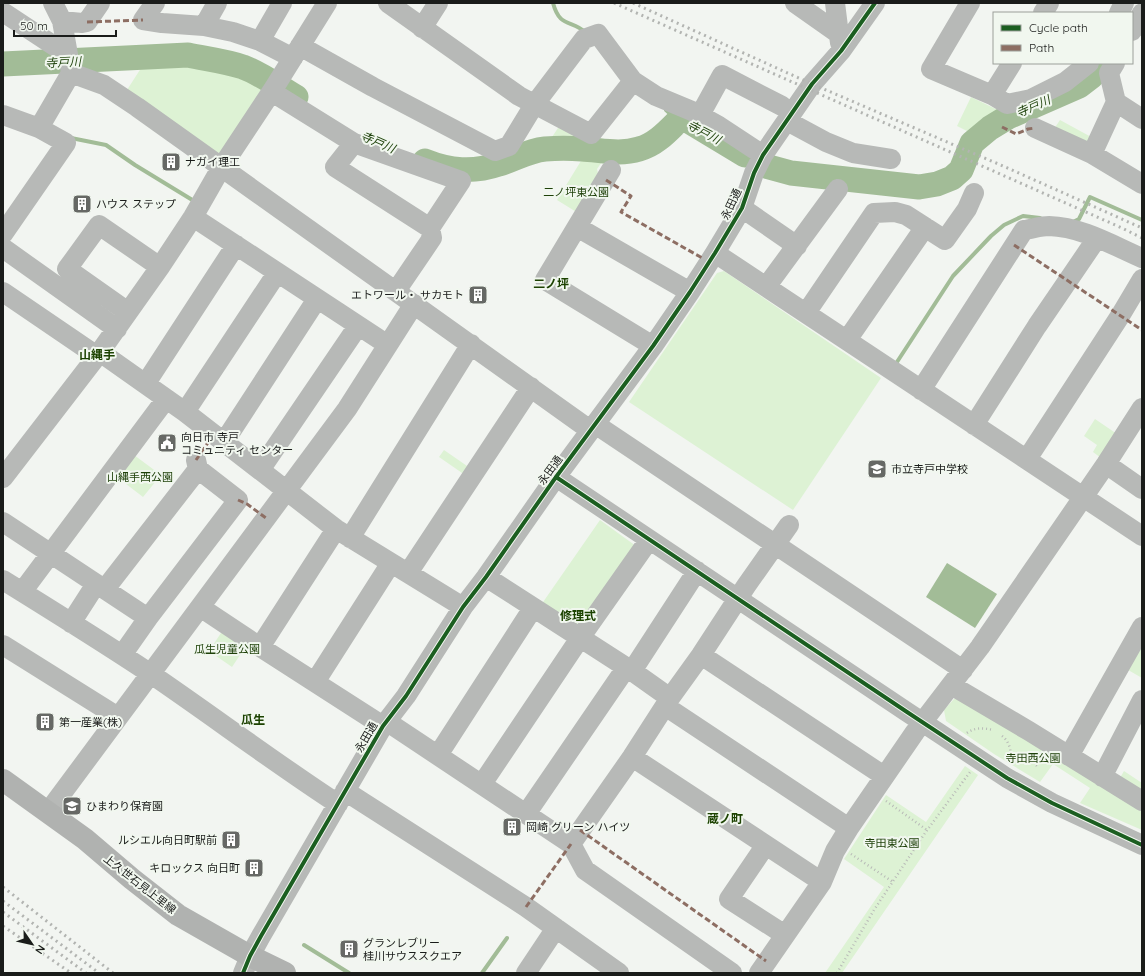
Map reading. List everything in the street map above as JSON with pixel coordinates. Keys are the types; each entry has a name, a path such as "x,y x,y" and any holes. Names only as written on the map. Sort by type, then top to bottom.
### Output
{"main road":[{"name":"上久世石見上里線","path":"3,780 85,839 132,879 246,964 285,973"}],"street":[{"path":"39,128 69,62 62,21 53,3"},
{"path":"62,21 87,22 100,3"},
{"path":"155,3 143,20 204,26 233,32 296,52 373,87 495,151 509,146 534,105 584,39 598,34 633,80 656,96 700,115 763,155"},
{"path":"204,26 217,3"},
{"path":"260,41 282,3"},
{"path":"3,478 99,354 160,267 193,217 221,168 327,3"},
{"path":"388,3 519,96 591,134 633,80"},
{"path":"422,28 438,3"},
{"path":"795,3 840,43"},
{"path":"835,3 840,43"},
{"name":"永田通","path":"246,964 385,724 406,696 463,607 486,577 592,427 653,346 715,253 742,208 754,173 784,114 812,84 840,43 876,3"},
{"path":"970,3 931,69 992,95 1007,104 1031,99 1065,82 1088,64"},
{"path":"1044,12 1049,3"},
{"path":"1120,12 1124,3"},
{"path":"3,12 56,47 69,62 137,107 531,387 776,545 957,677 1069,756 1142,801"},
{"path":"1133,29 1142,13"},
{"path":"992,95 1011,64"},
{"path":"1092,154 1116,102 1109,73 1114,64"},
{"path":"700,115 722,75 826,142 853,153 891,159"},
{"path":"275,86 354,143 461,181 430,228 432,238 396,291"},
{"path":"1116,102 1142,119"},
{"path":"3,234 66,143 39,128 4,118"},
{"path":"1035,128 1092,154 1142,184"},
{"path":"354,143 335,168 430,228"},
{"path":"611,170 545,280 653,346"},
{"path":"766,287 838,189"},
{"path":"806,313 874,213 895,212 906,215 945,240 967,209 974,193"},
{"path":"742,208 797,246"},
{"path":"193,217 388,345"},
{"path":"128,312 67,269 99,225 160,267"},
{"path":"847,340 925,226"},
{"path":"921,390 1024,230 1048,226 1069,228 1097,238 1142,258"},
{"path":"577,227 690,292"},
{"path":"974,425 1037,326 1097,238"},
{"path":"146,383 236,245"},
{"path":"3,248 117,329"},
{"path":"715,253 974,425 1084,496 1142,536"},
{"path":"185,412 278,273"},
{"path":"1027,459 1120,316 1142,279"},
{"path":"4,295 146,383 343,534 463,607"},
{"path":"224,442 317,299"},
{"path":"48,812 347,409 414,304"},
{"path":"260,470 358,326"},
{"path":"260,647 343,534 471,344"},
{"path":"315,682 400,568 531,387"},
{"path":"22,592 166,399"},
{"path":"759,973 822,882 835,851 884,776 957,677 1084,496 1142,410"},
{"path":"1106,464 1142,488"},
{"path":"71,623 197,465 238,500 148,618 122,656"},
{"path":"556,477 1007,778 1052,803 1142,845"},
{"path":"3,522 148,618"},
{"path":"571,844 632,757 739,599 746,586 789,525"},
{"path":"482,784 580,638 649,540"},
{"path":"526,814 629,670 697,571"},
{"path":"486,577 629,670 668,702 849,828"},
{"path":"3,580 342,798 526,907 619,973"},
{"path":"200,607 315,682 438,755 571,844 585,870 732,973"},
{"path":"438,755 533,608"},
{"path":"1069,756 1142,627"},
{"path":"3,645 118,717"},
{"path":"701,655 884,776"},
{"path":"1102,777 1142,700"},
{"path":"632,757 765,846 822,882"},
{"path":"765,846 729,899 785,935"},
{"path":"535,970 556,928"}],"path":[{"path":"962,737 970,731 983,728 995,731"},
{"path":"1001,735 1007,740 1010,750 1011,757 1007,766 1018,758 1030,760 1037,766"},
{"path":"837,973 927,830 979,759"},
{"path":"882,799 927,830"},
{"path":"849,852 893,882"}],"green space":[{"path":"145,62 202,63 242,74 269,87 222,157 125,93"},
{"path":"971,97 1004,113 986,123 973,134 957,126"},
{"path":"1060,120 1093,138 1089,147 1054,129"},
{"path":"560,125 588,137 584,144 550,140"},
{"name":"二ノ坪東公園","path":"584,156 604,159 597,169 599,178 578,213 557,200"},
{"path":"724,271 881,378 793,510 629,402 717,273"},
{"path":"1095,419 1117,434 1101,458 1093,452 1097,445 1084,436"},
{"path":"444,450 470,468 465,475 439,457"},
{"name":"山縄手西公園","path":"134,455 161,475 143,497 117,477"},
{"path":"600,520 636,546 575,627 541,605"},
{"name":"瓜生児童公園","path":"223,630 246,646 232,667 209,651"},
{"path":"1142,642 1142,678 1123,667"},
{"name":"寺田西公園","path":"962,698 1142,806 1142,830 1080,803 1090,788 1053,764 1040,782 994,754 946,721 944,710 954,699"},
{"name":"寺田東公園","path":"965,766 978,775 842,973 825,973 884,887 844,859 886,795 926,822"},
{"path":"1124,771 1142,783 1142,792 1120,778"}],"shaded area":[{"path":"947,563 997,594 975,628 926,597"}],"waterway":[{"path":"553,3 559,17 586,33"},
{"name":"寺戸川","path":"3,64 188,55 243,67 264,77 296,97"},
{"name":"寺戸川","path":"769,167 791,173 919,187 937,184 952,178 961,170 972,143 990,128 1008,117 1079,86 1104,64"},
{"path":"666,110 678,121"},
{"name":"寺戸川","path":"425,161 453,169 471,170 489,167 533,151 545,149 573,148 618,152 632,151 645,147 655,141 665,134 678,121 687,120 745,155"},
{"path":"71,138 106,145 135,165 194,201"},
{"path":"1073,222 1079,219 1090,197 1142,220"},
{"path":"897,362 953,276 991,236 1004,225 1023,216 1040,218"},
{"path":"482,973 507,938"},
{"path":"304,945 349,973"}],"railway":[{"path":"614,3 1142,238"},
{"path":"633,3 812,84 1003,166 1142,228"},
{"path":"3,887 113,973"},
{"path":"3,901 99,973"},
{"path":"3,912 86,973"},
{"path":"3,926 71,973"}],"marked path":[{"path":"87,22 143,20"},
{"path":"1002,127 1016,134 1035,128"},
{"path":"606,180 631,196 621,212 704,259"},
{"path":"1014,245 1142,330"},
{"path":"196,460 214,434"},
{"path":"238,500 247,504 266,518"},
{"path":"580,830 766,961"},
{"path":"526,907 571,844"}],"cycle path":[{"path":"243,973 261,936 383,726 406,696 463,607 486,577 556,477 653,346 690,292 742,208 754,173 763,155 812,84 841,51 875,3"},
{"path":"556,477 1007,778 1052,803 1142,845"}],"place":[{"name":"ナガイ理工","path":"171,162"},
{"name":"ハウス ステップ","path":"82,204"},
{"name":"エトワール・ サカモト","path":"478,295"},
{"name":"向日市 寺戸 コミュニティ センター","path":"167,443"},
{"name":"市立寺戸中学校","path":"877,469"},
{"name":"第一産業(株)","path":"45,722"},
{"name":"ひまわり保育園","path":"72,806"},
{"name":"岡崎 グリーン ハイツ","path":"512,827"},
{"name":"ルシエル向日町駅前","path":"231,840"},
{"name":"キロックス 向日町","path":"254,868"},
{"name":"グランレブリー 桂川サウススクエア","path":"349,949"}],"district":[{"name":"二ノ坪","path":"551,283"},
{"name":"山縄手","path":"97,354"},
{"name":"修理式","path":"578,615"},
{"name":"瓜生","path":"253,719"},
{"name":"蔵ノ町","path":"725,818"}]}
